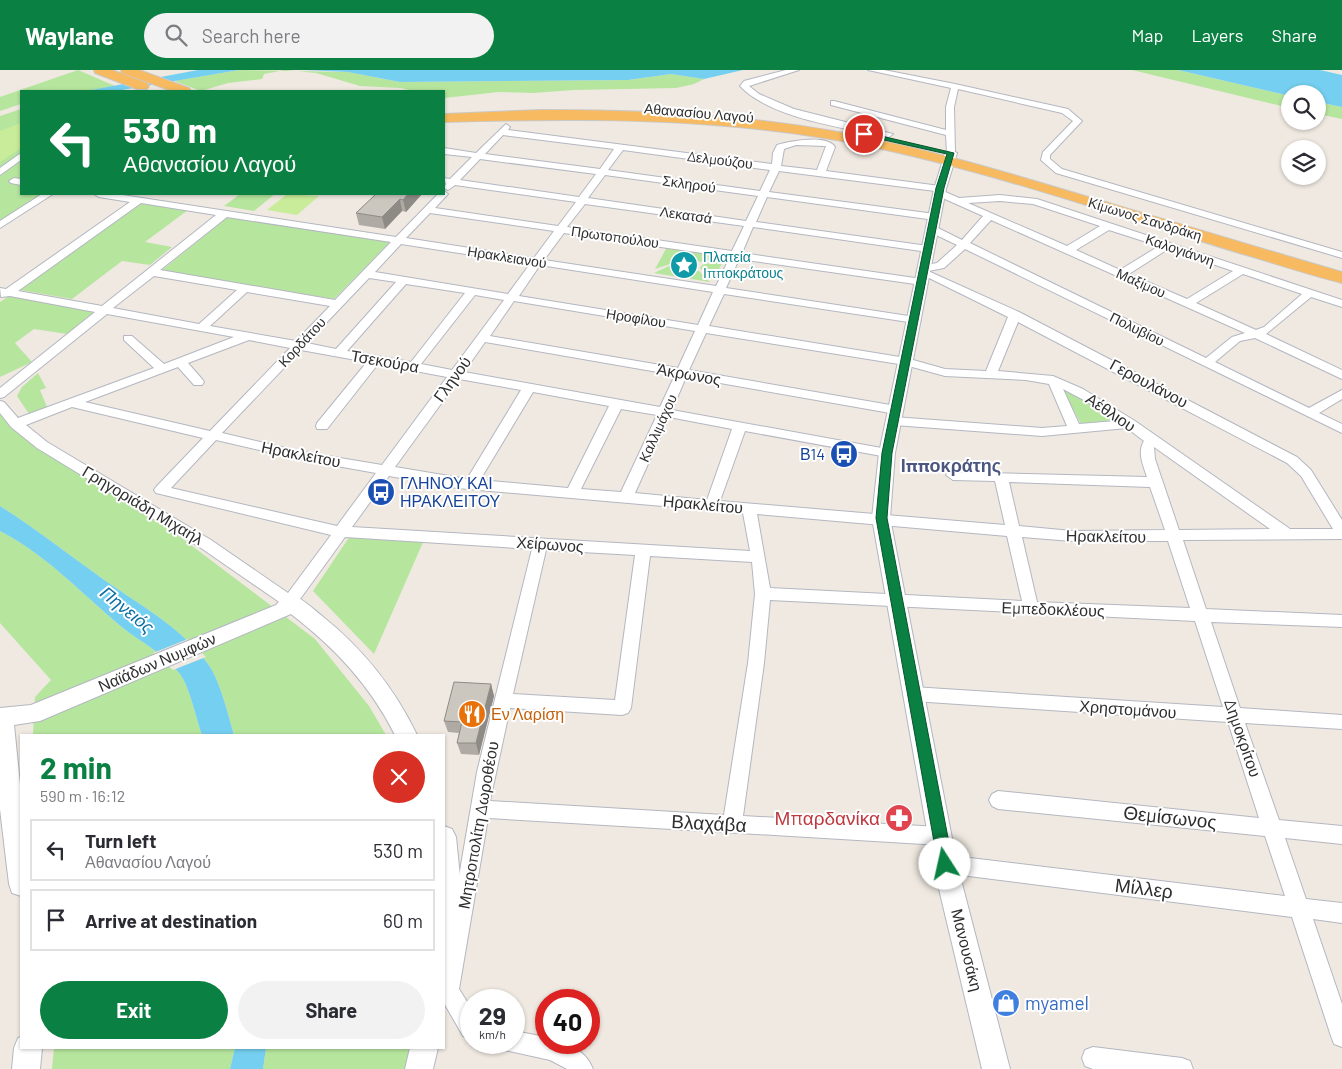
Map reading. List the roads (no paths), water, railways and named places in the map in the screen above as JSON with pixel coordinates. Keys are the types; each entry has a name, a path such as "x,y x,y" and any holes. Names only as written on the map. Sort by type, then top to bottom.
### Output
{"highway":[{"path":"100,70 151,90"},
{"path":"127,70 181,90"},
{"name":"Αθανασίου Λαγού","path":"445,112 586,107 701,112 834,128 944,174"},
{"name":"Αθανασίου Λαγού","path":"445,118 584,113 700,119 831,135 944,174"},
{"name":"Κίμωνος Σανδράκη","path":"944,174 959,170 984,170 1342,278"},
{"name":"Κίμωνος Σανδράκη","path":"944,174 1342,269"}],"street":[{"path":"795,70 747,83 744,86 756,95 800,114 889,134"},
{"path":"872,70 1051,107 1073,115 1078,121 1077,125 1046,154 1045,160 1059,170 1342,254"},
{"path":"944,174 950,108 955,86"},
{"path":"834,103 949,133"},
{"name":"Δελμούζου","path":"503,130 620,148 821,173 944,174"},
{"name":"Κορδάτου","path":"448,182 478,156 503,130"},
{"name":"Καλλιμάχου","path":"626,497 775,168 780,147 795,142 829,144 831,147 821,173"},
{"name":"Γληνού","path":"286,606 620,148"},
{"name":"Σκληρού","path":"445,151 763,194 933,223"},
{"path":"0,172 20,157"},
{"name":"Μαξίμου","path":"944,174 958,200 1187,304 1308,356 1342,375"},
{"name":"Μανουσάκη","path":"944,174 887,453 881,518 945,864 996,1069"},
{"name":"Λεκατσά","path":"448,182 928,249"},
{"path":"0,225 46,195"},
{"name":"Ηρακλειανού","path":"105,195 915,320"},
{"path":"3,294 142,200 154,195"},
{"name":"Κορδάτου","path":"161,490 441,195"},
{"name":"Καλογιάννη","path":"958,200 1000,198 1034,201 1342,304"},
{"name":"Πρωτοπούλου","path":"428,210 736,255 923,274"},
{"path":"0,394 225,213"},
{"path":"923,274 944,264 965,245 990,215"},
{"name":"Πολυβίου","path":"933,223 965,245 1342,429"},
{"path":"1068,250 1110,225"},
{"path":"1121,274 1166,246"},
{"path":"1187,304 1241,271"},
{"path":"152,272 338,304"},
{"name":"Ηροφίλου","path":"366,274 906,362"},
{"name":"Γερουλάνου","path":"923,274 1015,314 1158,387 1292,460 1306,473 1342,533"},
{"path":"339,353 404,280"},
{"path":"201,328 245,288"},
{"path":"412,367 472,291"},
{"path":"1207,363 1233,340 1268,329 1310,293"},
{"name":"Τσεκούρα","path":"3,294 104,310 887,453"},
{"path":"991,373 1015,314"},
{"path":"16,424 247,336"},
{"path":"128,338 162,369"},
{"name":"Άκρωνος","path":"482,338 682,372 895,415 1014,431 1075,430 1130,424"},
{"path":"322,426 375,360"},
{"path":"180,362 198,382"},
{"name":"Αέθλιου","path":"906,362 947,372 991,373 1053,380 1080,392 1130,424 1151,441 1288,534"},
{"path":"1053,380 1075,430"},
{"path":"471,484 529,388"},
{"path":"1309,413 1342,394"},
{"name":"Ηρακλείτου","path":"71,403 298,455 471,484 881,518 1014,533 1072,536 1175,537 1342,533"},
{"path":"572,493 617,404"},
{"name":"Γρηγοριάδη Μιχαήλ","path":"0,406 16,424 42,445 206,544 286,606"},
{"path":"712,504 740,426"},
{"name":"Δημοκρίτου","path":"1151,441 1147,447 1147,454 1342,1036"},
{"path":"953,475 1156,482"},
{"path":"1001,478 1031,608"},
{"name":"Χείρωνος","path":"161,490 341,532 759,557"},
{"path":"732,824 756,663 763,594 759,557 749,508"},
{"name":"Μητροπολίτη Δωροθέου","path":"446,988 476,841 479,809 502,700 540,544"},
{"path":"502,700 622,708 643,550"},
{"name":"Εμπεδοκλέους","path":"763,594 896,602 1342,621"},
{"path":"286,606 332,634 368,671 386,696 405,734"},
{"name":"Ναϊάδων Νυμφών","path":"2,717 32,714 286,606"},
{"name":"Χρηστομάνου","path":"913,694 1342,722"},
{"path":"2,717 20,876"},
{"name":"Θεμίσωνος","path":"998,800 1342,835"},
{"name":"Βλαχάβα","path":"479,809 940,836"},
{"name":"Μητροπολίτη Δωροθέου","path":"445,843 448,861 449,896 445,945"},
{"name":"Μίλλερ","path":"945,864 1342,913"},
{"path":"446,988 460,1010"},
{"path":"525,1045 560,1052 569,1056 582,1069"},
{"path":"26,1069 28,1049"},
{"path":"419,1069 424,1049"},
{"path":"1093,1058 1182,1069"}],"water":[{"path":"198,70 239,70 122,90 91,90"},
{"path":"304,70 743,70 704,79 671,74 628,80 400,82 348,72"},
{"path":"1178,70 1320,70 1342,75 1342,107 1326,104 1326,85 1281,85 1281,94"},
{"name":"Πηνειός","path":"0,506 156,615 184,637 197,650 212,670 234,734 202,734 187,687 174,667 123,628 49,564 0,531"},
{"path":"235,1049 266,1049 263,1069 230,1069"}],"place":[{"name":"Πλατεία Ιπποκράτους","path":"684,265"},
{"name":"Β14","path":"844,454"},
{"name":"ΓΛΗΝΟΥ ΚΑΙ ΗΡΑΚΛΕΙΤΟΥ","path":"381,492"},
{"name":"Εν Λαρίση","path":"472,714"},
{"name":"Μπαρδανίκα","path":"899,818"},
{"name":"myamel","path":"1006,1003"}],"district":[{"name":"Ιπποκράτης","path":"951,466"}]}
